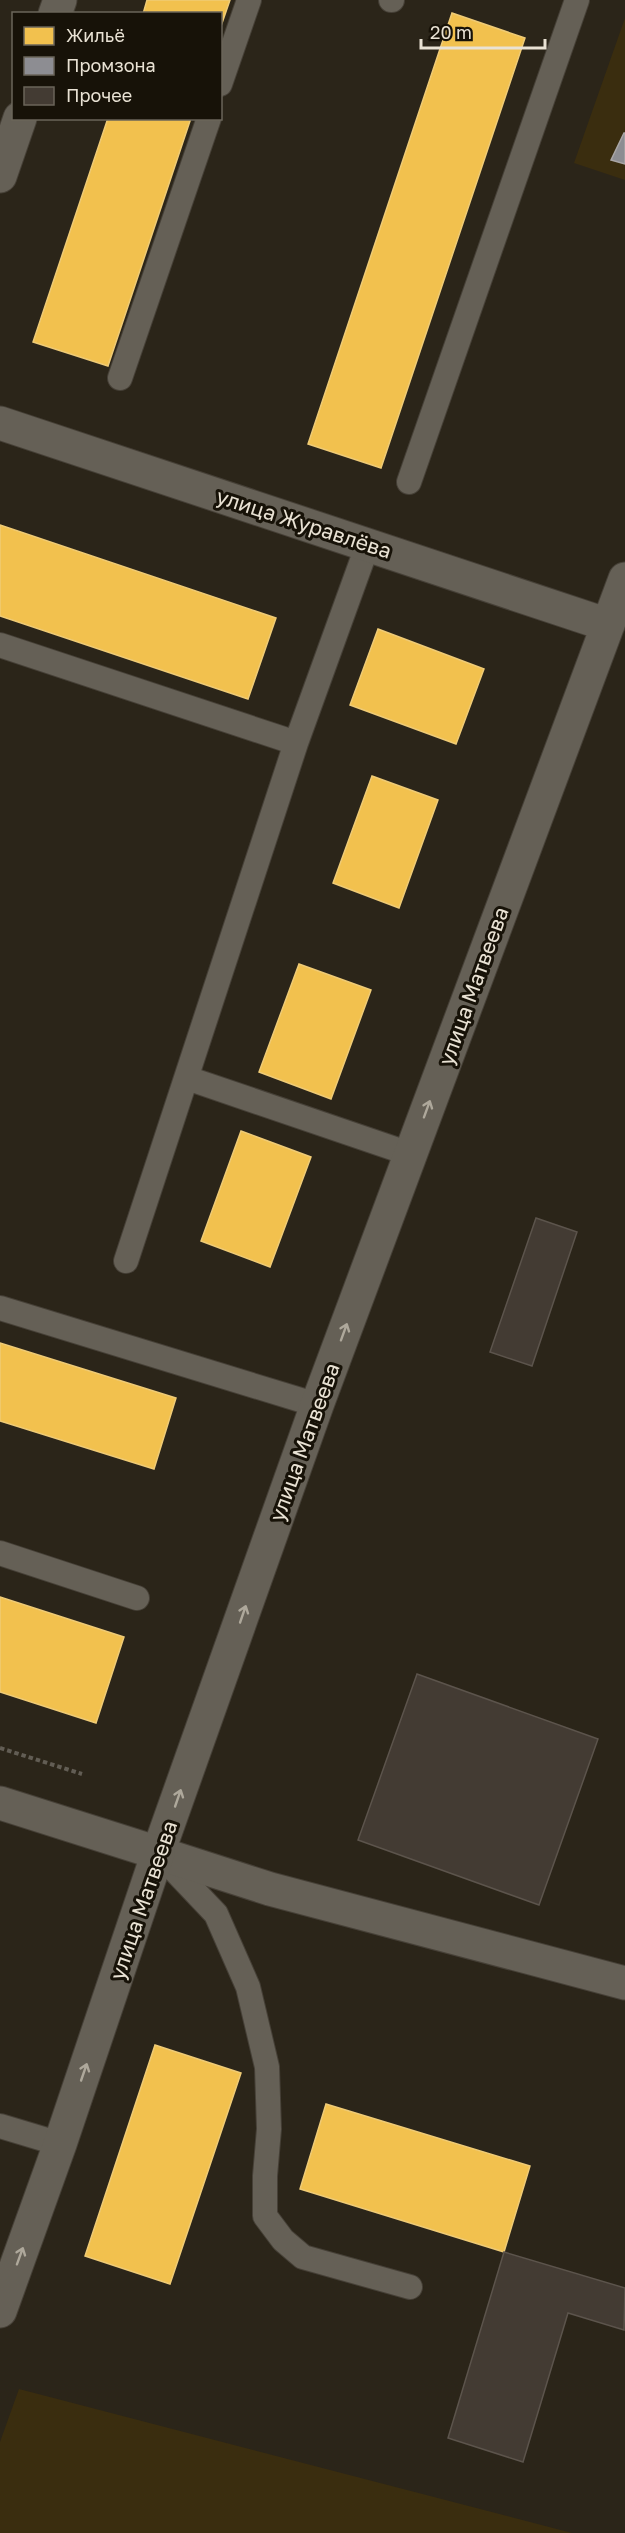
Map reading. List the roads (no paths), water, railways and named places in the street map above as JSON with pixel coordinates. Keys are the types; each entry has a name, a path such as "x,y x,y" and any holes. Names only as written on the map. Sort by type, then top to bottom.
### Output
{"street":[{"path":"0,176 19,120"},
{"name":"улица Журавлёва","path":"0,423 368,544 616,621"},
{"name":"улица Матвеева","path":"0,2311 60,2144 158,1853 317,1405 410,1154 616,621 625,579"},
{"path":"0,1803 270,1889 625,1982"}],"lane":[{"path":"222,78 249,0"},
{"path":"409,483 577,0"},
{"path":"120,378 208,120"},
{"path":"126,1261 296,743 368,544"},
{"path":"0,645 296,743"},
{"path":"187,1078 410,1154"},
{"path":"0,1308 317,1405"},
{"path":"0,1553 137,1598"},
{"path":"158,1853 216,1914 248,1987 267,2067 268,2129 265,2216 283,2240 303,2257 410,2288"},
{"path":"0,2126 60,2144"}]}
